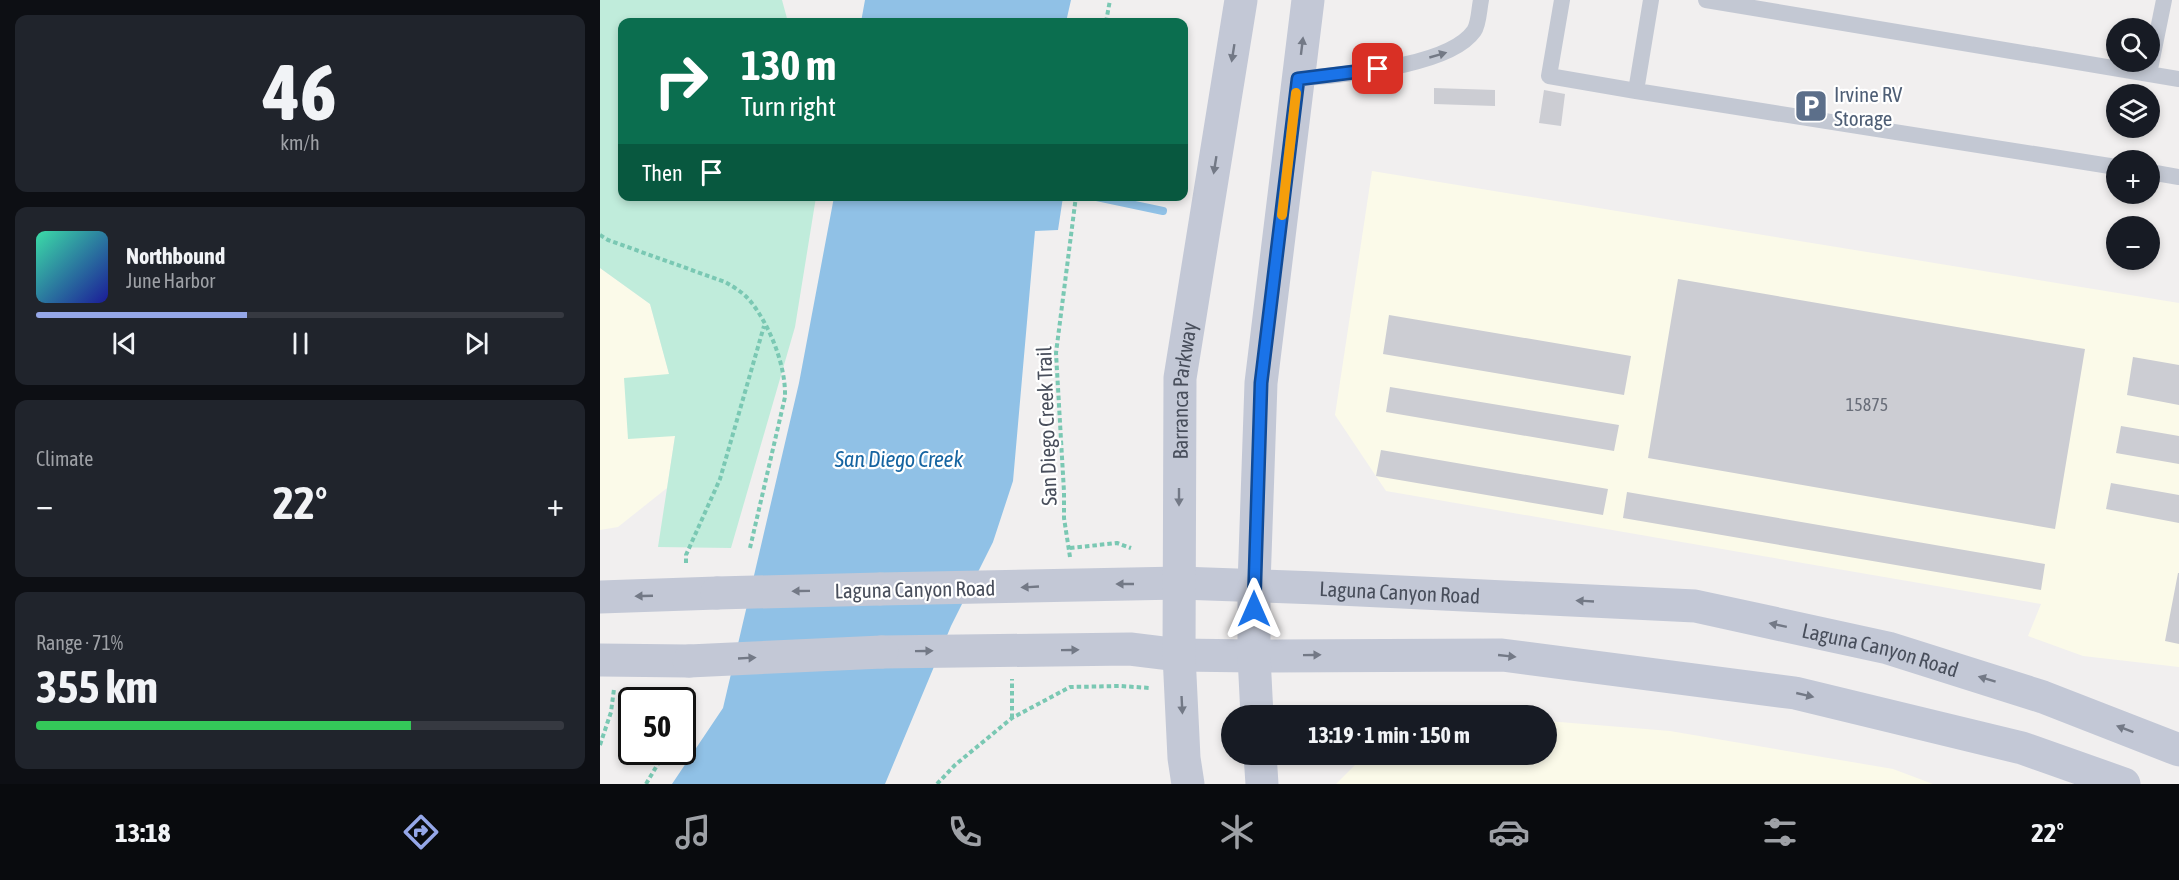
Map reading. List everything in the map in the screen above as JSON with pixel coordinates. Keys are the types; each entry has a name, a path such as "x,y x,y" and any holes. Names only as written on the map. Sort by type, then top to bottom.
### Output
{"main road":[{"name":"Barranca Parkway","path":"1188,784 1184,758 1179,655 1180,378 1242,0"},
{"path":"1256,705 1254,585 1261,383 1308,0"},
{"name":"Laguna Canyon Road","path":"600,597 703,593 989,589 1070,584 1180,584 1254,585 1695,606 1888,648 2043,697 2179,750"},
{"path":"609,661 689,661 882,652 1130,649 1179,655 1502,655 1795,693 2022,748 2124,784"},
{"path":"1261,765 1262,784"}],"lane":[{"path":"1298,79 1378,69 1446,53 1464,41 1475,29 1481,0"},
{"path":"1562,0 1549,76 2106,165"},
{"path":"1636,91 1651,0"},
{"path":"1706,0 2179,79"},
{"path":"2149,74 2164,0"},
{"path":"2160,174 2179,177"}],"path":[{"path":"1107,18 1110,0"},
{"name":"San Diego Creek Trail","path":"1075,201 1056,353 1064,518 1070,548 1117,543 1131,548"},
{"path":"600,235 725,282 751,302 764,325 780,359 785,380 785,397 750,548"},
{"path":"703,593 686,555 720,479 764,325"},
{"path":"1012,651 1012,718"},
{"path":"600,745 611,712 609,661"},
{"path":"937,784 955,765 1012,718 1070,687 1147,688"},
{"path":"646,784 657,765"}],"shaded area":[{"path":"1372,171 2179,303 2179,667 2083,656 2028,636 2041,604 1386,491 1335,415"},
{"path":"600,268 650,304 679,410 667,488 618,527 600,530"},
{"path":"1557,722 1670,731 1893,769 1933,784 1336,784 1355,765 1557,765"}],"green space":[{"path":"600,0 782,0 787,18 618,18 618,201 815,201 795,327 731,548 658,547 675,436 628,439 624,378 669,374 650,304 600,268"}],"water":[{"path":"865,0 1071,0 1067,18 862,18"},
{"name":"San Diego Creek","path":"833,201 1062,201 1058,230 1035,231 1013,481 993,542 951,626 885,784 672,784 685,765 696,765 696,748 723,708 799,383"}],"building":[{"path":"1434,88 1495,90 1495,106 1434,104"},
{"path":"1544,90 1565,94 1561,126 1539,123"},
{"path":"1678,279 2085,349 2055,529 1648,458"},
{"path":"1389,315 1631,356 1624,395 1383,354"},
{"path":"2133,357 2179,365 2179,405 2127,395"},
{"path":"1390,387 1619,425 1614,451 1386,412"},
{"path":"2121,426 2179,436 2179,464 2116,453"},
{"path":"1381,450 1608,489 1603,515 1376,476"},
{"path":"2111,483 2179,495 2179,523 2106,509"},
{"path":"1627,492 2045,564 2041,590 1623,518"},
{"path":"2179,573 2179,644 2165,641"}],"waterway":[{"path":"1116,201 1163,211"}],"slow traffic":[{"path":"1282,215 1296,93"}],"place":[{"name":"Irvine RV Storage","path":"1811,106"}],"route":[{"path":"1254,609 1261,383 1298,79 1378,69"}]}
